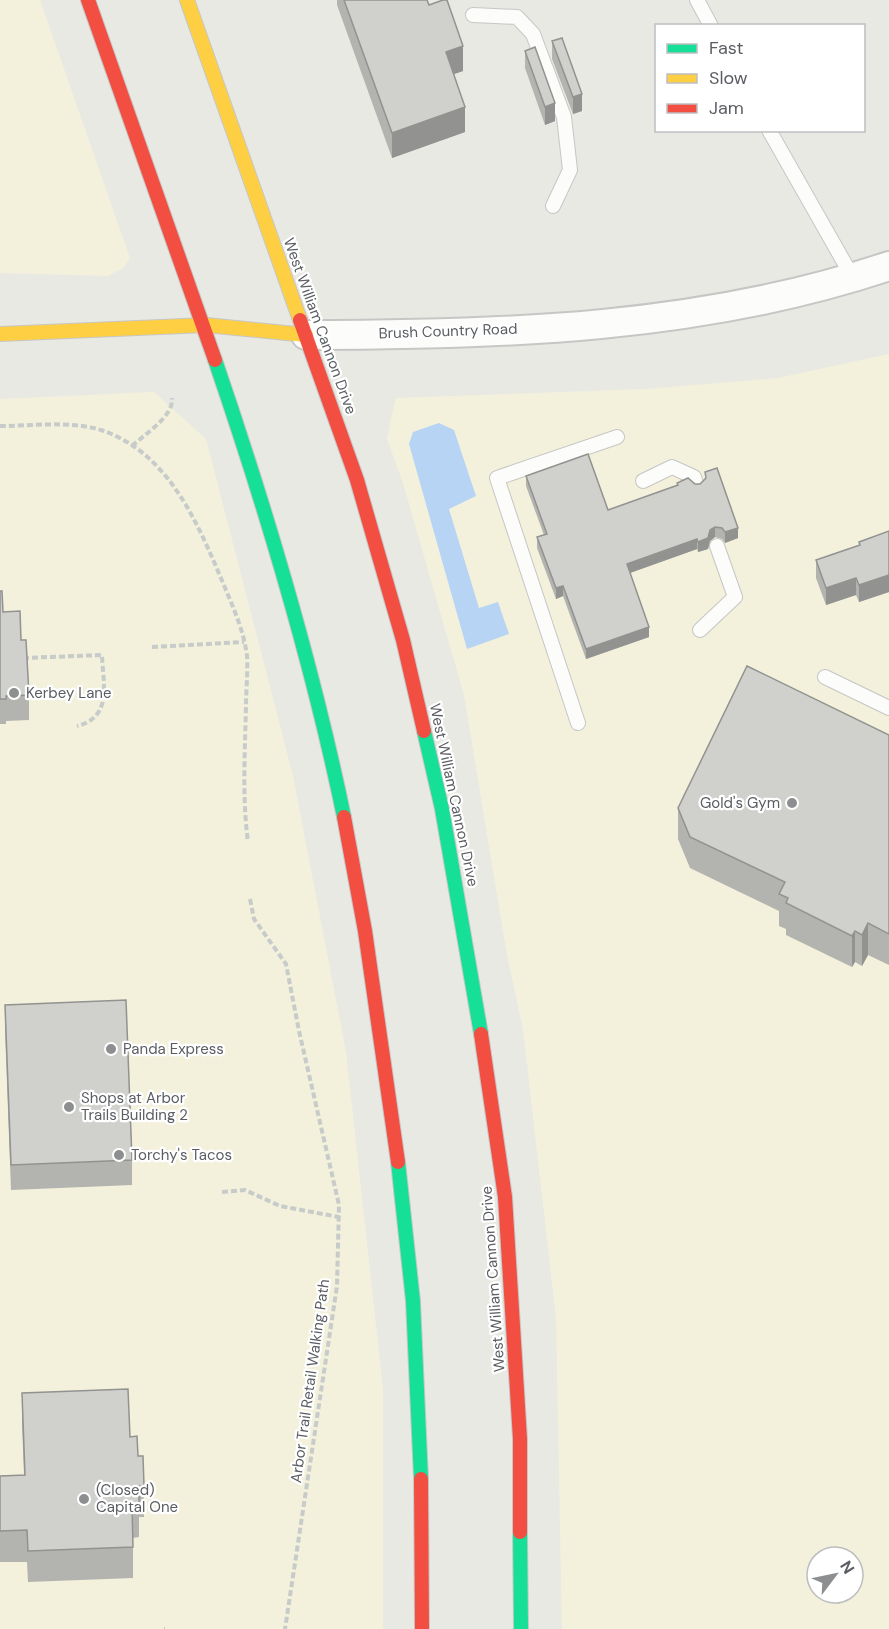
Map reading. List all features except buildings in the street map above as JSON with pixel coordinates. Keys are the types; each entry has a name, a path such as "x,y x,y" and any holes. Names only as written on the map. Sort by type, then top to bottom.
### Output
{"main road":[{"path":"88,0 206,325 272,532 332,763 369,953 400,1168 413,1299 423,1513 422,1629"},
{"name":"West William Cannon Drive","path":"186,0 357,480 403,640 442,809 476,1001 506,1197 520,1439 520,1629"},
{"name":"Brush Country Road","path":"0,334 206,325 306,335"}],"street":[{"name":"Brush Country Road","path":"306,335 368,335 616,323 710,312 853,278 889,266"}],"lane":[{"path":"697,0 710,24"},
{"path":"473,15 517,17 533,34 545,61 564,117 570,170 554,206"},
{"path":"770,132 853,278"},
{"path":"578,723 497,478 617,437"},
{"path":"643,481 672,467 694,477 697,486"},
{"path":"700,630 735,597 717,546"},
{"path":"825,677 889,708"}],"path":[{"path":"132,446 168,413 173,405 172,398"},
{"path":"0,426 77,426 103,431 132,446 150,459 171,481 202,532 240,626 247,656 244,809 248,842"},
{"path":"152,647 244,642"},
{"path":"21,658 102,655 103,707 97,717 77,726"},
{"name":"Arbor Trail Retail Walking Path","path":"250,899 254,919 286,964 339,1205 337,1286 285,1629"},
{"path":"222,1192 245,1190 280,1206 339,1217"}],"shaded area":[{"path":"0,0 40,0 130,258 123,268 108,276 0,273"},
{"path":"889,354 889,1629 562,1629 556,1318 523,1029 507,955 464,695 403,483 387,439 396,398 646,389 778,378"},
{"path":"154,392 206,439 293,776 346,1052 383,1390 383,1629 0,1629 0,399"}],"water":[{"path":"439,423 454,430 476,496 449,509 479,608 498,602 509,634 467,649 409,444 413,432"}],"traffic: fast":[{"path":"215,360 287,586 318,701 344,817"},
{"path":"424,731 442,809 481,1034"},
{"path":"398,1162 413,1301 421,1479"},
{"path":"520,1532 521,1629"}],"traffic: slow":[{"path":"187,0 300,320"},
{"path":"0,334 206,325 306,335"}],"traffic: jam":[{"path":"88,0 215,360"},
{"path":"300,320 357,480 403,640 424,731"},
{"path":"344,817 365,931 398,1162"},
{"path":"481,1034 505,1197 520,1439 520,1532"},
{"path":"421,1479 422,1629"}],"place":[{"name":"Kerbey Lane","path":"14,693"},
{"name":"Gold's Gym","path":"792,803"},
{"name":"Panda Express","path":"111,1049"},
{"name":"Shops at Arbor Trails Building 2","path":"69,1107"},
{"name":"Torchy's Tacos","path":"119,1155"},
{"name":"(Closed) Capital One","path":"84,1499"}]}
